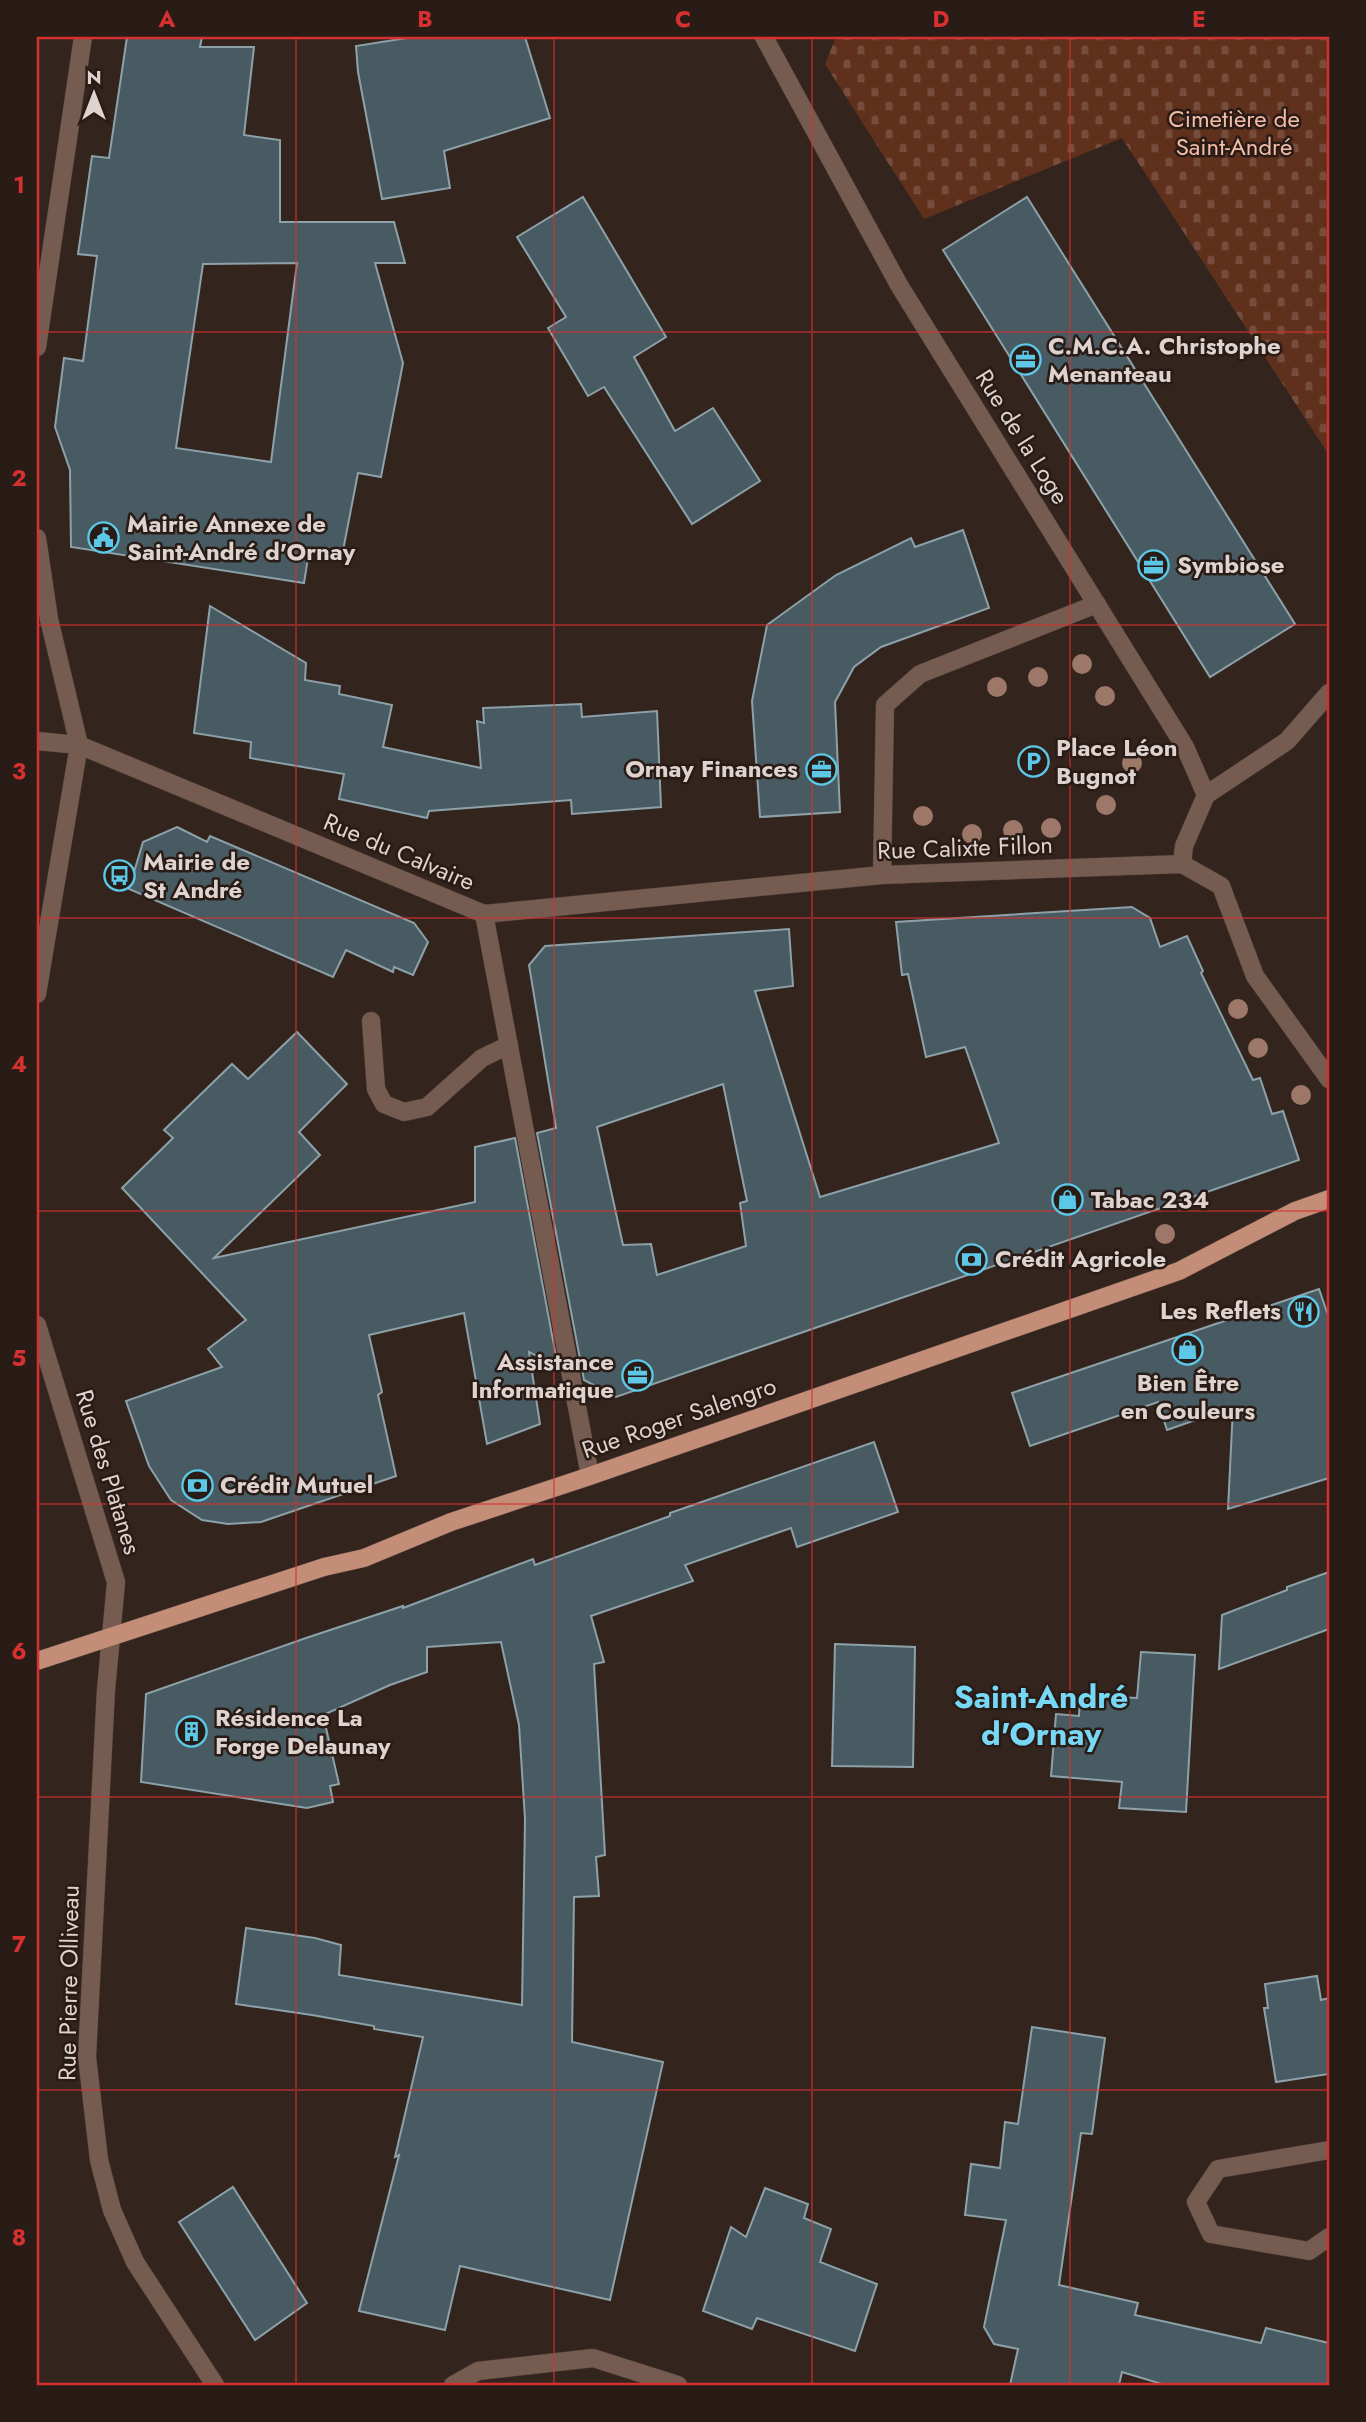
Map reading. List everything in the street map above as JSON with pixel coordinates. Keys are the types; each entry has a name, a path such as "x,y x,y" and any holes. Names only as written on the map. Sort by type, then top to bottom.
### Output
{"main road":[{"name":"Rue Roger Salengro","path":"37,1661 324,1567 364,1558 451,1522 1179,1271 1295,1211 1329,1199"}],"street":[{"path":"37,346 83,37"},
{"name":"Rue de la Loge","path":"764,37 899,285 1185,747 1206,795"},
{"path":"37,538 50,619 79,745 37,994"},
{"path":"882,875 886,705 920,674 1097,604"},
{"path":"1329,692 1287,741 1206,795 1184,846 1182,864 1221,886 1255,976 1329,1079"},
{"name":"Rue du Calvaire","path":"37,741 79,745 484,914 590,1476"},
{"name":"Rue Calixte Fillon","path":"484,914 882,875 1182,864"},
{"path":"372,1021 376,1089 384,1104 404,1112 427,1107 482,1058 509,1045"},
{"name":"Rue des Platanes","path":"37,1325 116,1582 110,1636"},
{"name":"Rue Pierre Olliveau","path":"110,1636 87,2057 99,2160 112,2210 135,2262 215,2385"},
{"path":"1329,2150 1218,2169 1196,2202 1211,2234 1309,2251 1329,2237"},
{"path":"453,2385 478,2371 593,2358 678,2385"}],"green space":[{"name":"Cimetière de Saint-André","path":"836,37 1329,37 1329,455 1122,138 924,219 825,64"}],"building":[{"path":"127,37 202,37 200,47 254,47 244,135 280,140 280,222 394,222 405,263 375,263 403,363 381,477 358,473 342,556 309,552 304,583 71,547 70,470 55,427 64,358 83,361 97,256 78,254 92,156 109,158","holes":["297,263 271,462 176,448 203,264"]},
{"path":"413,37 525,37 550,118 444,151 450,188 382,199 358,72 356,46"},
{"path":"583,197 666,337 634,357 675,431 713,408 760,481 692,524 604,387 588,396 548,328 566,317 517,237"},
{"path":"1027,197 1295,624 1210,677 943,250"},
{"path":"963,530 989,608 881,647 854,667 835,702 840,812 760,817 752,701 767,625 836,575 911,538 915,547"},
{"path":"210,606 306,663 305,680 340,686 339,694 392,705 383,747 481,768 477,721 484,723 483,708 581,704 582,717 657,711 661,807 572,814 571,800 429,811 427,818 339,799 344,774 250,758 251,742 194,733"},
{"path":"177,827 207,842 210,836 414,923 428,942 413,975 394,967 393,972 346,950 333,977 129,889 143,842"},
{"path":"1132,907 1150,918 1160,947 1187,936 1203,971 1201,973 1253,1080 1260,1078 1272,1114 1283,1111 1299,1160 616,1397 584,1380 537,1133 556,1128 529,965 545,946 789,929 793,986 755,991 820,1197 999,1143 965,1047 926,1057 908,974 902,975 896,922","holes":["723,1084 747,1201 740,1203 746,1246 657,1275 651,1244 623,1245 597,1127"]},
{"path":"297,1032 347,1084 299,1132 320,1155 214,1258 475,1202 475,1147 515,1138 558,1367 529,1352 540,1424 487,1444 464,1313 369,1335 382,1392 378,1395 396,1476 261,1522 228,1524 202,1520 171,1500 149,1466 126,1401 222,1367 208,1349 246,1320 122,1188 173,1138 164,1130 232,1064 248,1079"},
{"path":"1319,1289 1329,1318 1329,1478 1228,1509 1233,1407 1167,1430 1158,1402 1030,1446 1012,1393"},
{"path":"874,1442 898,1512 797,1547 791,1528 685,1565 693,1581 591,1616 604,1662 594,1664 605,1855 596,1857 599,1896 574,1897 572,2042 663,2062 610,2300 460,2266 445,2330 359,2311 399,2155 395,2157 423,2037 312,2015 236,2004 246,1928 315,1938 341,1945 339,1975 522,2005 525,1819 519,1725 501,1642 427,1647 427,1672 390,1685 323,1715 339,1784 330,1786 333,1802 307,1808 141,1782 146,1694 306,1638 403,1608 533,1559 535,1565 670,1516 670,1513"},
{"path":"1329,1572 1329,1629 1219,1669 1222,1615"},
{"path":"835,1644 915,1647 913,1767 832,1766"},
{"path":"1141,1652 1195,1655 1186,1812 1119,1808 1122,1782 1051,1776 1056,1714 1079,1716 1080,1695 1137,1698"},
{"path":"1317,1976 1321,2000 1329,1998 1329,2074 1276,2082 1264,2008 1268,2008 1265,1984"},
{"path":"1032,2027 1105,2038 1092,2134 1081,2133 1059,2285 1138,2303 1135,2315 1261,2343 1266,2328 1329,2343 1329,2385 1165,2385 1122,2372 1119,2385 1010,2385 1018,2349 994,2344 984,2327 1006,2220 965,2215 971,2164 1000,2168 1005,2122 1018,2124"},
{"path":"233,2187 307,2303 255,2340 179,2222"},
{"path":"765,2188 808,2204 804,2218 831,2229 820,2262 877,2284 855,2351 757,2318 752,2329 703,2311 731,2227 746,2237"}],"place":[{"name":"C.M.C.A. Christophe Menanteau","path":"1025,360"},
{"name":"Mairie Annexe de Saint-André d'Ornay","path":"104,538"},
{"name":"Symbiose","path":"1154,565"},
{"name":"Place Léon Bugnot","path":"1033,762"},
{"name":"Ornay Finances","path":"821,769"},
{"name":"Mairie de St André","path":"120,876"},
{"name":"Tabac 234","path":"1068,1200"},
{"name":"Crédit Agricole","path":"972,1259"},
{"name":"Les Reflets","path":"1304,1311"},
{"name":"Bien Être en Couleurs","path":"1188,1349"},
{"name":"Assistance Informatique","path":"637,1376"},
{"name":"Crédit Mutuel","path":"197,1485"},
{"name":"Résidence La Forge Delaunay","path":"192,1732"}],"district":[{"name":"Saint-André d'Ornay","path":"1041,1716"}]}
